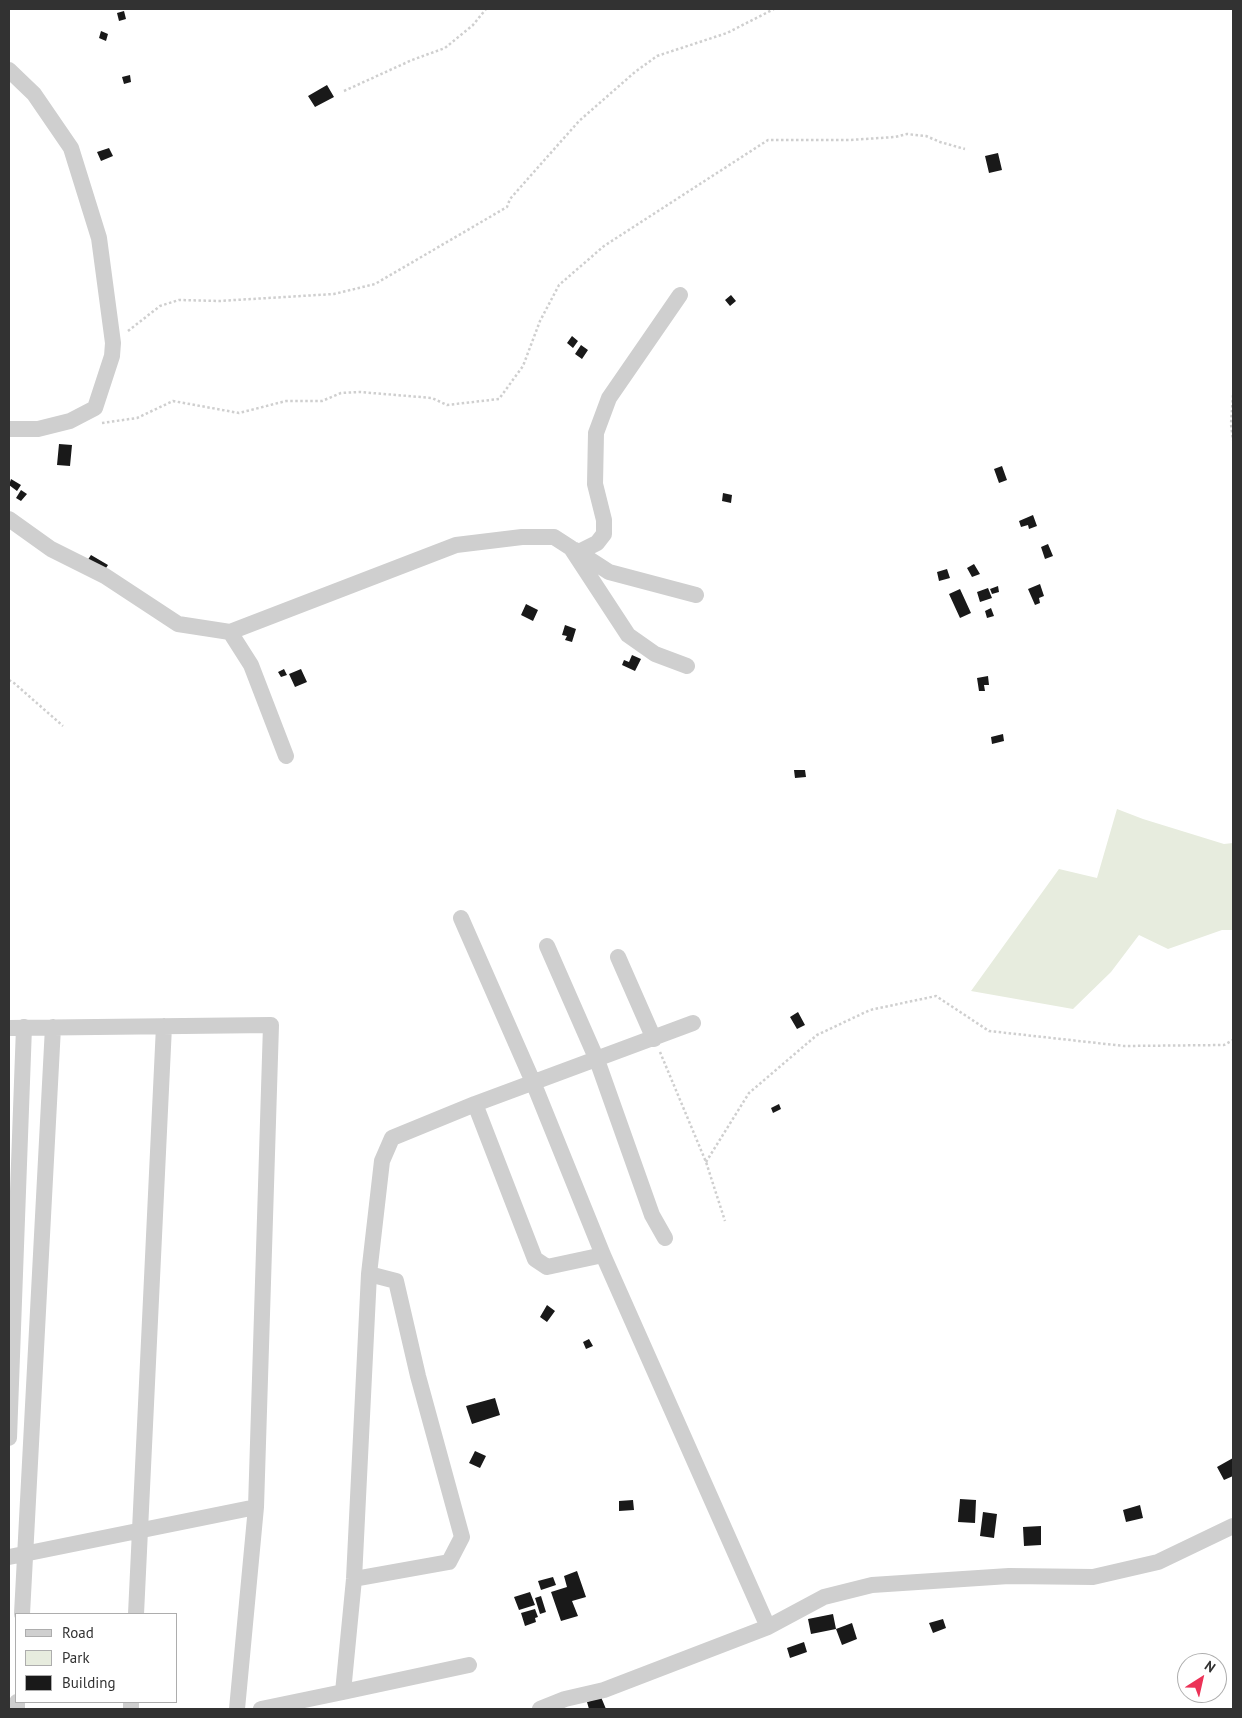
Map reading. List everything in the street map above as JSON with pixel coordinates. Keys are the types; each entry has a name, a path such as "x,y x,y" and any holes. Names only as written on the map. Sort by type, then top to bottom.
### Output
{"street":[{"path":"9,70 34,94 71,148 99,238 113,343 112,356 95,408 70,421 38,429 9,429"},
{"path":"575,550 597,543 604,534 604,520 595,484 596,433 608,398 680,296"},
{"path":"9,519 51,549 105,576 178,624 230,632 456,545 522,537 554,537 609,572 696,595"},
{"path":"575,550 628,635 655,654 687,666"},
{"path":"230,632 251,665 286,756"},
{"path":"461,918 533,1082 603,1255 768,1627"},
{"path":"547,946 597,1060 652,1215 665,1238"},
{"path":"618,957 654,1039"},
{"path":"343,1692 354,1579 369,1274 382,1160 392,1138 533,1082 693,1024"},
{"path":"9,1438 16,1028 271,1025 256,1507 237,1709"},
{"path":"136,1613 164,1026"},
{"path":"22,1613 53,1027"},
{"path":"475,1104 536,1259 547,1267 603,1255"},
{"path":"354,1579 449,1562 462,1537 418,1376 396,1281 369,1274"},
{"path":"9,1557 256,1507"},
{"path":"540,1709 565,1699 604,1690 768,1627 824,1597 872,1585 1009,1576 1093,1577 1158,1562 1233,1526"},
{"path":"261,1709 469,1665"}],"path":[{"path":"344,91 412,60 445,48 473,25 486,9"},
{"path":"113,343 160,306 179,300 219,301 334,294 375,284 507,207 510,199 579,121 635,72 657,56 727,33 774,9"},
{"path":"97,422 106,423 137,418 173,401 239,413 286,401 322,401 340,393 360,392 432,398 447,405 499,399 523,366 540,321 559,285 604,246 768,140 850,140 895,137 907,134 926,136 966,149"},
{"path":"1233,394 1231,424 1233,440"},
{"path":"9,680 63,726"},
{"path":"706,1162 749,1093 817,1035 870,1010 936,996 989,1031 1124,1046 1224,1045 1233,1040"},
{"path":"654,1039 706,1162 725,1221"}],"green space":[{"path":"1117,809 1224,844 1233,843 1233,930 1222,930 1168,949 1139,935 1111,972 1073,1009 971,991 1059,869 1097,878"}],"building":[{"path":"124,11 126,19 119,21 117,13"},
{"path":"101,31 108,34 106,41 99,38"},
{"path":"130,75 131,82 124,84 122,77"},
{"path":"327,85 334,97 315,107 308,96"},
{"path":"109,148 113,156 101,161 97,152"},
{"path":"998,153 1002,170 989,173 985,156"},
{"path":"731,295 736,301 730,306 725,300"},
{"path":"572,336 578,341 573,348 567,343"},
{"path":"581,345 588,350 582,359 575,354"},
{"path":"59,444 72,445 70,466 57,465"},
{"path":"1002,466 1007,480 999,483 994,469"},
{"path":"11,479 21,485 17,491 9,485"},
{"path":"21,490 27,494 21,501 16,498"},
{"path":"723,493 732,495 731,503 722,501"},
{"path":"1033,515 1037,526 1029,529 1028,525 1021,527 1019,521"},
{"path":"1048,544 1053,556 1045,559 1041,547"},
{"path":"91,555 108,565 104,571 87,561"},
{"path":"974,564 980,574 972,577 967,568"},
{"path":"947,569 950,578 939,581 937,572"},
{"path":"1040,584 1044,596 1039,598 1040,603 1035,605 1028,589"},
{"path":"998,586 999,592 992,594 990,589"},
{"path":"988,588 992,598 980,602 977,592"},
{"path":"960,589 971,613 960,618 949,594"},
{"path":"526,604 538,610 533,621 521,615"},
{"path":"991,608 994,616 987,618 985,611"},
{"path":"565,625 576,629 572,642 565,640 567,636 562,635"},
{"path":"632,655 641,659 635,671 622,665 624,660 629,662"},
{"path":"284,669 287,675 281,677 278,672"},
{"path":"301,669 307,682 295,687 289,674"},
{"path":"988,676 989,685 984,685 985,691 979,691 977,678"},
{"path":"1003,734 1004,741 992,744 991,737"},
{"path":"794,770 805,770 806,777 795,778"},
{"path":"798,1012 805,1025 797,1029 790,1017"},
{"path":"779,1104 781,1109 773,1113 771,1108"},
{"path":"547,1305 555,1311 547,1322 540,1317"},
{"path":"589,1339 593,1346 586,1349 583,1342"},
{"path":"495,1398 500,1415 472,1424 466,1406"},
{"path":"475,1451 486,1456 480,1468 469,1463"},
{"path":"1233,1458 1233,1476 1224,1480 1217,1467"},
{"path":"960,1499 976,1500 975,1523 958,1522"},
{"path":"633,1500 634,1510 619,1511 619,1501"},
{"path":"1140,1505 1143,1518 1126,1522 1123,1510"},
{"path":"983,1512 997,1514 994,1538 980,1536"},
{"path":"1041,1526 1041,1545 1024,1546 1023,1527"},
{"path":"577,1571 586,1597 572,1601 578,1616 561,1621 551,1592 567,1587 564,1576"},
{"path":"553,1577 556,1585 541,1590 538,1581"},
{"path":"530,1592 535,1605 519,1610 514,1597"},
{"path":"541,1596 546,1612 540,1614 535,1598"},
{"path":"535,1609 538,1617 535,1618 536,1622 525,1626 521,1613"},
{"path":"833,1614 836,1629 811,1634 808,1619"},
{"path":"943,1619 946,1628 933,1633 929,1623"},
{"path":"852,1623 857,1639 842,1645 836,1629"},
{"path":"804,1642 807,1652 790,1658 787,1648"},
{"path":"601,1697 606,1709 589,1709 587,1702"}]}
